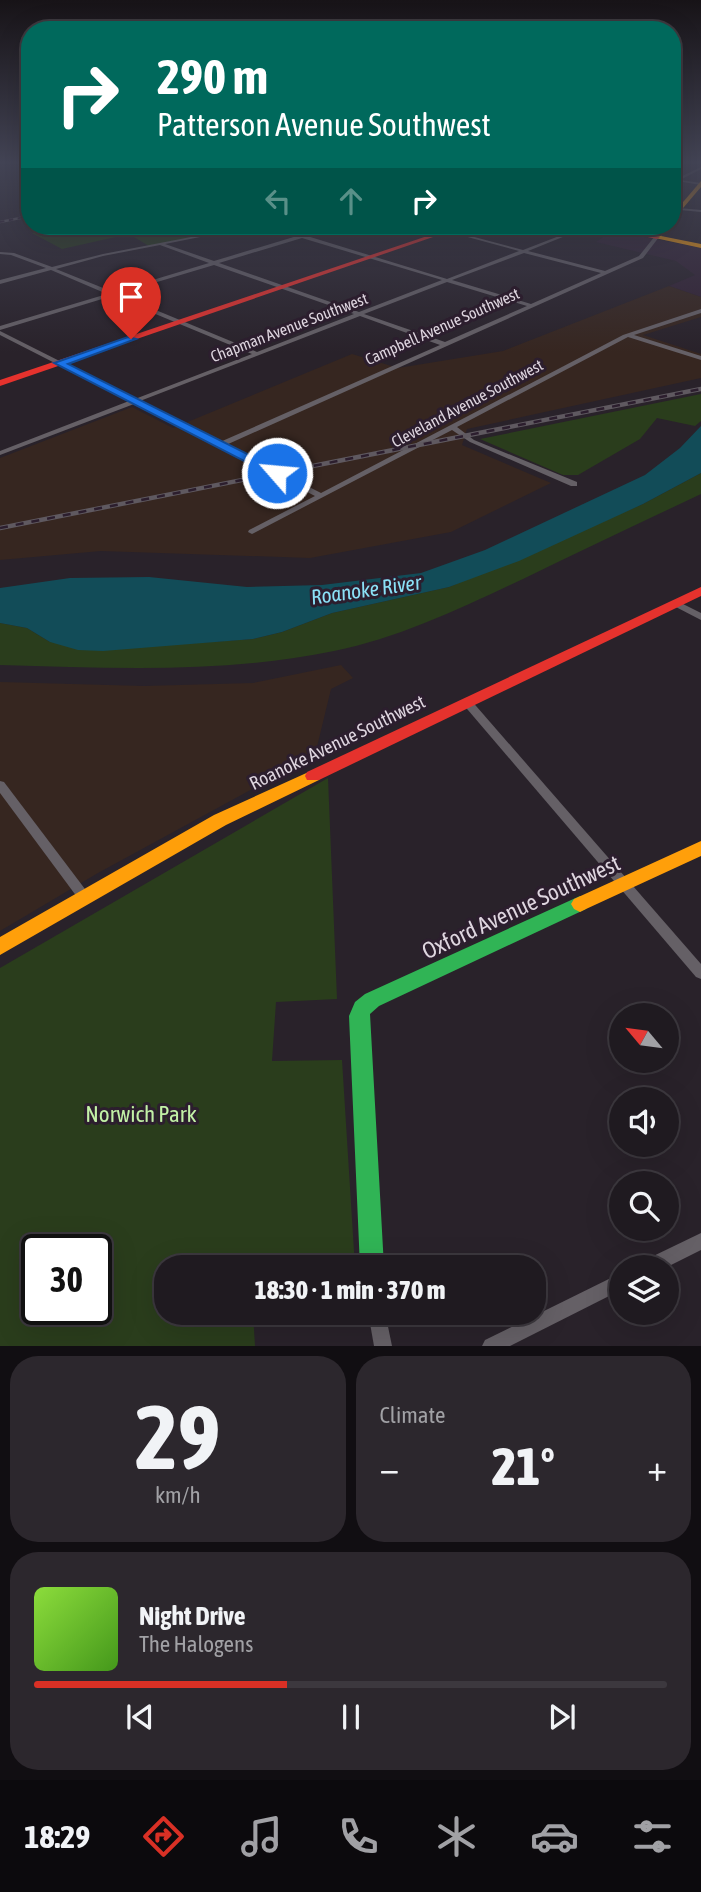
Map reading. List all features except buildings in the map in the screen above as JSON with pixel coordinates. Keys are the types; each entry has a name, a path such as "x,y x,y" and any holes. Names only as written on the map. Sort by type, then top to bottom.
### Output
{"main road":[{"path":"0,383 435,235"},
{"path":"670,235 701,246"},
{"name":"Roanoke Avenue Southwest","path":"0,947 220,820 701,591"},
{"name":"Oxford Avenue Southwest","path":"371,1255 359,1016 362,1008 372,1000 701,848"}],"street":[{"path":"0,282 50,268 206,235"},
{"path":"299,235 532,306"},
{"path":"0,331 305,235"},
{"path":"462,235 606,273"},
{"name":"Chapman Avenue Southwest","path":"0,453 565,235"},
{"name":"Campbell Avenue Southwest","path":"220,445 645,255 660,235"},
{"path":"160,244 444,344"},
{"path":"0,253 12,254 50,268 257,354"},
{"name":"Cleveland Avenue Southwest","path":"252,532 628,335 701,311"},
{"path":"0,331 321,496"},
{"path":"628,335 701,358"},
{"path":"452,427 472,441 574,484"},
{"path":"675,603 701,617"},
{"path":"466,701 623,886 701,973"},
{"path":"0,785 84,897"},
{"path":"673,1255 701,1241"},
{"path":"499,1344 609,1287"},
{"path":"379,1325 383,1346"}],"shaded area":[{"path":"600,235 634,235 701,248 701,297 669,286 695,275 676,261 596,242 605,236"},
{"path":"669,286 701,297 701,317 643,335 701,354 701,378 467,429 462,445 551,483 451,532 310,558 101,551 0,560 0,458 132,407 173,428 352,354 398,368 503,351"},
{"path":"341,665 353,678 331,689 315,755 98,873 0,931 0,682 144,686 253,683"}],"green space":[{"path":"36,235 125,235 62,249"},
{"path":"131,235 206,235 149,246"},
{"path":"701,394 701,421 695,426 657,418 640,439 578,475 563,475 480,439"},
{"path":"701,473 701,494 454,611 359,645 293,658 210,666 126,668 0,665 0,623 27,628 50,642 181,644 253,639 282,632 332,613 449,587 643,504"},
{"name":"Norwich Park","path":"328,778 337,999 276,1002 272,1061 342,1060 354,1255 154,1255 154,1325 254,1325 255,1346 0,1346 0,968"}],"water":[{"name":"Roanoke River","path":"701,426 701,473 643,504 519,561 449,587 332,613 282,632 253,639 103,651 78,650 50,642 27,628 0,623 0,588 70,578 149,577 247,587 322,585 421,573 485,550 645,475 680,448"}],"railway":[{"path":"0,528 701,389"}],"traffic: fast":[{"path":"371,1255 359,1016 362,1008 372,1000 580,904"}],"traffic: slow":[{"path":"659,235 657,237 701,246"},
{"path":"0,947 220,820 313,776"},
{"path":"580,904 701,848"}],"traffic: jam":[{"path":"0,383 436,235"},
{"path":"646,235 657,237"},
{"path":"313,776 701,591"}],"route":[{"path":"131,339 59,363 277,473"}]}
